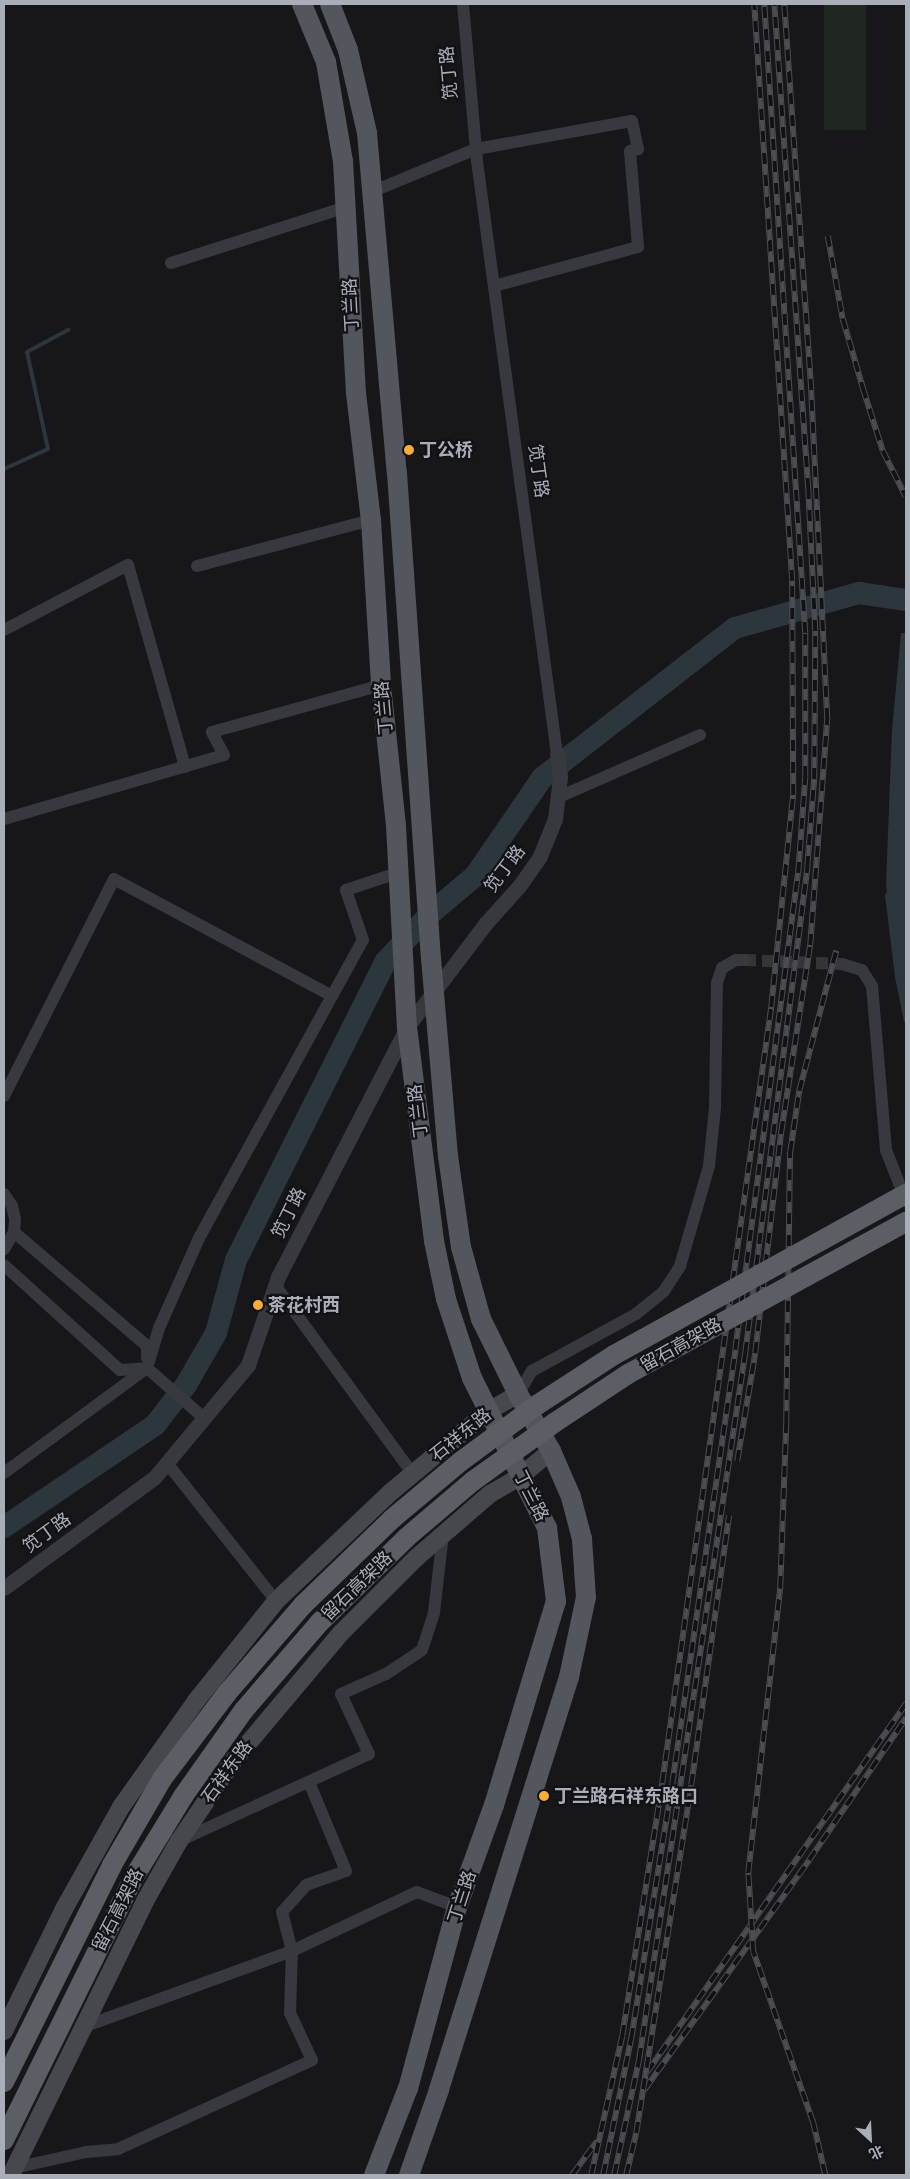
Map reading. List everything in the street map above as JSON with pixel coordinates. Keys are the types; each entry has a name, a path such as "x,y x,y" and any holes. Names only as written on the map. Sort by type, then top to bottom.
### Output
{"highway":[{"name":"留石高架路","path":"4,2082 112,1865 162,1779 227,1693 303,1605 392,1519 460,1462 537,1405 614,1355 906,1194"},
{"name":"留石高架路","path":"4,2140 144,1861 184,1795 244,1710 319,1623 406,1538 472,1482 554,1423 628,1374 906,1222"}],"main road":[{"name":"丁兰路","path":"302,4 326,62 336,108 346,207 356,393 371,520 381,685 398,874 407,1027 434,1241 446,1299 487,1412 547,1528 556,1601 494,1805 457,1907 408,2088 374,2175"},
{"name":"丁兰路","path":"330,4 359,91 367,133 370,192 398,473 431,958 448,1156 462,1255 481,1320 518,1394 551,1451 571,1497 582,1539 586,1597 569,1677 442,2081 409,2175"},
{"name":"石祥东路","path":"4,2031 64,1909 121,1807 196,1701 276,1601 413,1474 487,1412 518,1394"},
{"name":"石祥东路","path":"12,2172 145,1901 179,1841 234,1760 295,1685 341,1633 443,1534 490,1494 521,1476 551,1451"}],"street":[{"name":"笕丁路","path":"4,1588 154,1478 200,1413 248,1365 276,1285 319,1193 407,1027 520,885 540,856 555,819 560,777 476,148 464,4"},
{"path":"370,192 476,148 632,121 638,149 630,151 638,247 494,286"},
{"path":"171,263 346,207"},
{"path":"196,566 371,520"},
{"path":"4,630 128,565 185,767"},
{"path":"4,819 224,755 212,732 381,685"},
{"path":"559,797 700,735"},
{"path":"4,1473 147,1368 159,1328 199,1238 362,940 346,890 398,874"},
{"path":"4,1096 114,880 332,996"},
{"path":"518,1394 532,1371 636,1314 664,1291 680,1266 709,1166 715,1108 717,983 722,968 736,960 744,960"},
{"path":"842,964 862,970 872,986 886,1150 906,1202"},
{"path":"4,1194 12,1206 14,1232 4,1249"},
{"path":"14,1232 147,1346 147,1368"},
{"path":"4,1265 120,1370 147,1368 200,1413"},
{"path":"276,1285 413,1474"},
{"path":"167,1462 276,1601"},
{"path":"179,1841 369,1754 341,1694 386,1674 422,1650 434,1612 443,1534"},
{"path":"12,2172 86,2152 118,2149 312,2060 290,2013 292,1951 282,1912 306,1885 346,1871 309,1782"},
{"path":"83,2027 292,1951 417,1892 457,1907"}],"shaded area":[{"path":"824,4 866,4 866,130 824,130"},
{"path":"901,633 906,633 906,1021 897,977 886,884 892,731"}],"waterway":[{"path":"4,469 48,449 27,352 68,330"},
{"path":"4,1527 155,1425 186,1385 216,1333 236,1260 385,962 431,913 475,876 542,778 735,628 859,593 906,600"},
{"path":"887,895 897,977 906,1021"}],"tunnel":[{"path":"744,960 842,964"}],"railway":[{"path":"591,2175 622,2036 662,1783 771,1007 793,795 792,581 754,4"},
{"path":"603,2175 631,2039 672,1784 735,1350 798,873 805,777 805,633 764,4"},
{"path":"614,2175 639,2059 745,1353 807,867 814,779 815,631 808,489 774,4"},
{"path":"737,1461 755,1353 781,1132 810,945 827,719 811,390 784,4"},
{"path":"828,236 843,319 863,388 883,451 906,497"},
{"path":"825,2175 813,2123 753,1952 748,1873 780,1587 786,1422 790,1152 799,1091 836,951"},
{"path":"626,2175 636,2133 691,1785 729,1516"},
{"path":"647,2072 906,1703"},
{"path":"644,2090 809,1860 906,1718"},
{"path":"572,2175 597,2141"}],"place":[{"name":"丁公桥","path":"409,450"},
{"name":"茶花村西","path":"258,1305"},
{"name":"丁兰路石祥东路口","path":"544,1796"}]}
